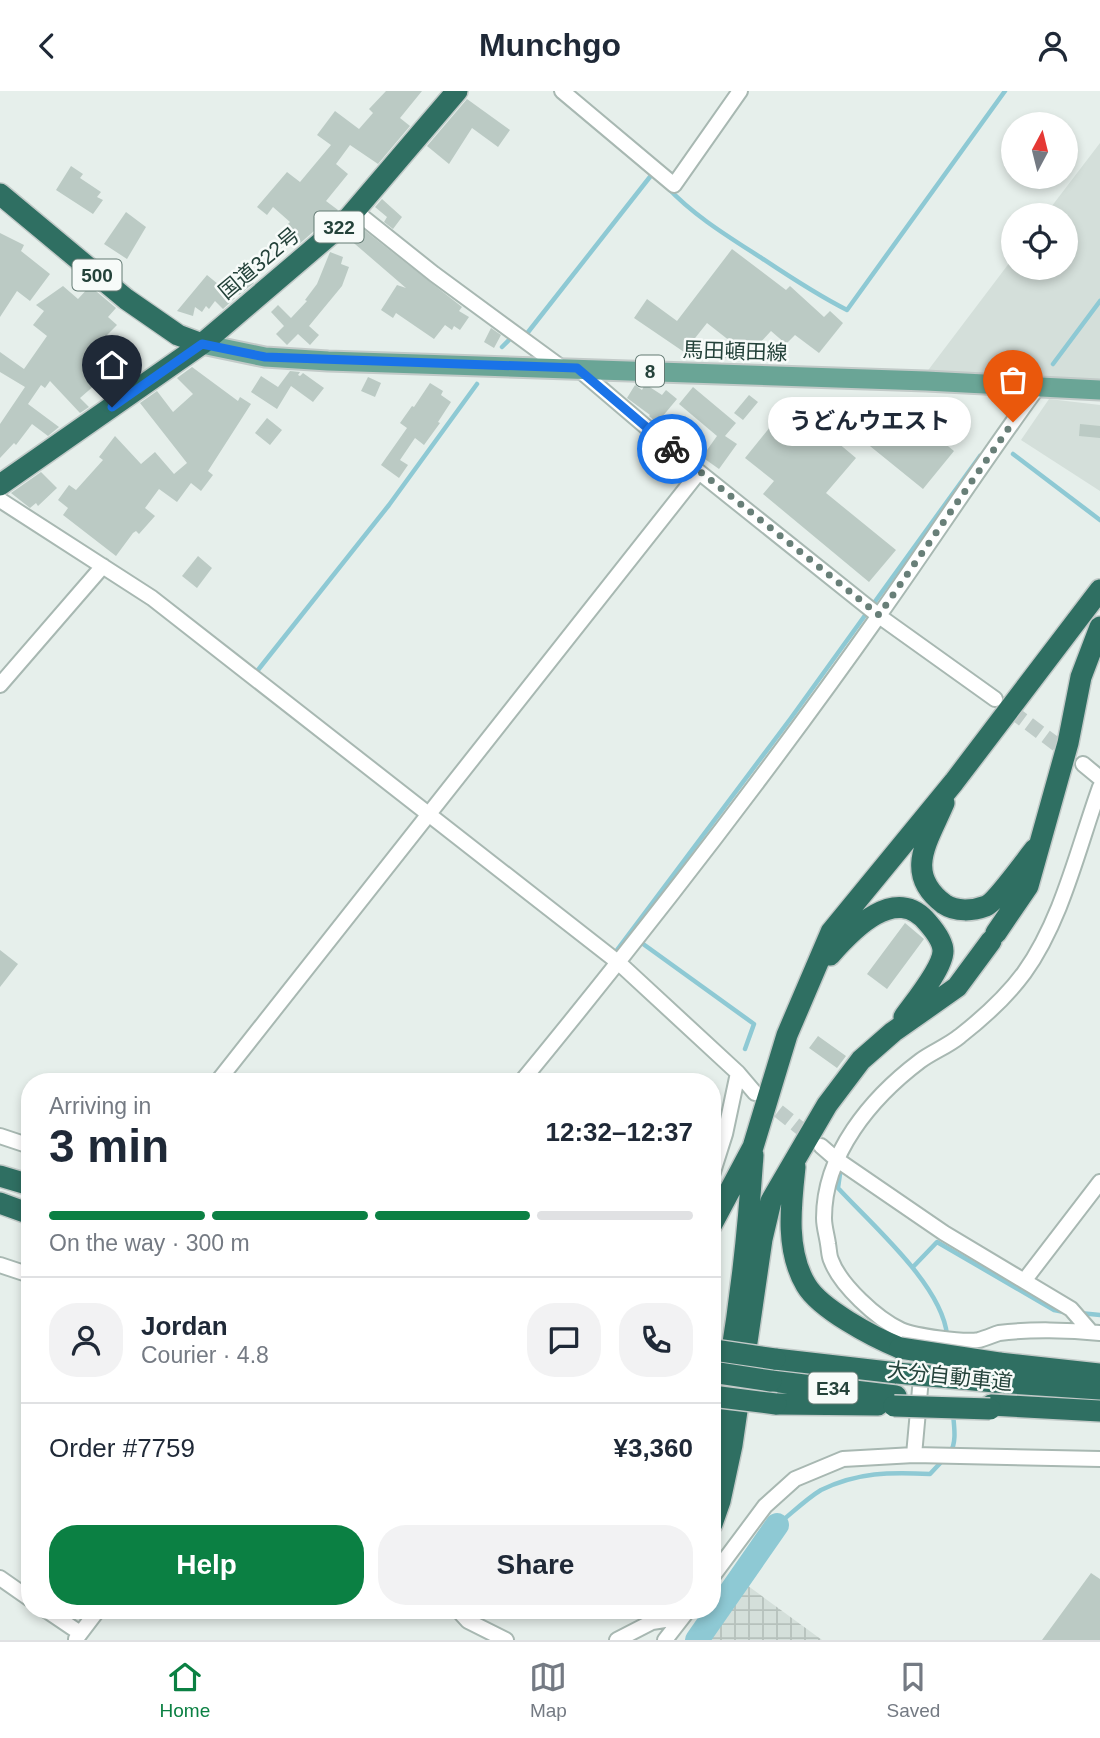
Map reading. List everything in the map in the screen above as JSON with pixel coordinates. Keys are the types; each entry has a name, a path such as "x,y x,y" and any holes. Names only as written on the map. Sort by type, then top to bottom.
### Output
{"highway":[{"name":"国道322号","path":"202,344 355,211 457,91"},
{"name":"500","path":"0,194 126,299 178,335 202,344"},
{"name":"322","path":"0,485 202,344"},
{"path":"721,1207 753,1147 787,1035 831,932 954,782 1100,590"},
{"path":"721,1496 732,1445 771,1201 827,1105 861,1060 893,1032 957,987 1028,885 1068,743 1082,677 1100,628"},
{"path":"954,782 922,853 921,874 930,893 949,907 968,911 989,905 1043,839"},
{"path":"815,973 848,935 882,909 904,908 924,918 937,934 943,952 934,975 893,1032"},
{"path":"721,1414 747,1234 753,1147"},
{"path":"797,1154 790,1209 795,1250 806,1285 818,1299 846,1320 870,1336 900,1348 997,1372 1100,1374"},
{"path":"0,1176 21,1182"},
{"path":"0,1201 21,1209"},
{"name":"大分自動車道","path":"721,1351 897,1373 997,1372 1100,1389"},
{"name":"大分自動車道","path":"721,1373 895,1401 1100,1411"},
{"path":"721,1397 776,1404 895,1401"}],"main road":[{"name":"馬田頓田線","path":"202,344 265,357 926,381 1100,390"}],"street":[{"path":"562,91 674,185 740,91"},
{"path":"355,211 444,282 569,368 879,615 995,699"},
{"path":"529,1073 619,963 741,803 879,615 1038,387"},
{"path":"224,1073 431,815 699,472"},
{"path":"0,500 152,598 431,815 619,963 738,1073 755,1093"},
{"path":"0,685 103,566"},
{"path":"1083,764 1100,778"},
{"path":"1096,1333 999,1333 977,1341 902,1331 864,1305 831,1260 824,1218 828,1182 836,1159 853,1128 890,1086 921,1060 959,1038 994,1006 1023,974 1044,941 1061,901 1100,787"},
{"path":"721,1147 738,1073"},
{"path":"0,1136 21,1143"},
{"path":"821,1146 944,1233 1071,1309 1096,1333"},
{"path":"1024,1281 1100,1182"},
{"path":"0,1265 21,1272"},
{"path":"914,1455 925,1336"},
{"path":"721,1565 765,1506 795,1479 843,1459 914,1455 1100,1459"},
{"path":"0,1578 21,1593"},
{"path":"56,1619 77,1637 91,1619"},
{"path":"466,1619 506,1640"},
{"path":"617,1640 652,1622 671,1619"},
{"path":"665,1640 681,1619"}],"shaded area":[{"path":"1100,143 1100,381 926,373 1001,274 1001,280 1078,280 1078,203 1054,203 1065,189 1078,189 1078,172"},
{"path":"1049,399 1100,405 1100,491 1021,440"},
{"path":"744,1583 822,1640 701,1640 717,1619 721,1619 721,1613"}],"building":[{"path":"386,91 422,91 400,118 410,126 378,164 350,145 336,164 348,174 326,201 338,210 297,246 282,230 290,222 273,207 267,215 257,207 287,172 300,182 331,145 317,135 335,111 359,129 373,113 369,109"},
{"path":"467,99 510,130 498,147 472,128 449,164 427,146"},
{"path":"71,166 83,174 80,178 101,192 97,197 103,200 93,214 56,190"},
{"path":"382,199 402,217 393,229 384,222 387,217 375,207"},
{"path":"126,212 146,227 127,259 104,244"},
{"path":"359,226 462,307 459,311 469,317 460,330 454,326 452,330 445,325 434,339 396,313 393,318 381,310 397,285 406,288 348,238"},
{"path":"0,233 24,245 21,251 50,274 30,301 17,291 0,317"},
{"path":"732,249 786,290 790,286 824,317 830,311 843,323 819,353 795,335 786,344 771,331 745,359 724,358 735,345 707,323 684,352 634,318 647,299 677,321"},
{"path":"330,252 343,257 341,264 349,267 342,286 309,326 319,335 310,345 298,334 287,345 276,334 284,326 271,312 278,305 291,318 307,301 305,300 317,284"},
{"path":"207,275 235,298 223,309 215,301 209,309 206,306 202,312 195,307 193,316 177,311"},
{"path":"248,276 254,283 239,295 234,289"},
{"path":"63,286 78,299 90,286 116,308 108,317 117,325 103,339 131,375 105,395 96,384 80,398 89,407 80,413 50,381 45,388 41,385 28,404 59,427 48,436 32,424 16,445 14,443 0,458 0,424 25,387 0,372 0,352 24,369 47,336 33,325 44,311 36,305"},
{"path":"491,328 501,335 494,348 484,342"},
{"path":"192,367 238,401 240,397 251,404 208,471 213,475 201,491 191,483 177,502 159,489 145,508 155,516 139,534 136,531 133,533 116,556 63,515 68,508 58,500 69,485 76,490 103,460 99,457 115,436 141,464 155,452 174,474 187,463 140,403 157,391 173,412 193,394 177,378"},
{"path":"290,371 300,372 300,376 303,373 324,388 313,402 291,386 277,409 251,392 261,376 278,387"},
{"path":"368,377 381,383 375,397 361,391"},
{"path":"430,383 443,391 441,395 451,402 424,445 415,438 400,460 408,465 399,478 381,465 407,428 400,423"},
{"path":"645,384 662,395 666,390 677,399 657,423 627,398 635,385 642,390"},
{"path":"693,387 736,423 725,436 737,444 719,469 702,457 717,436 679,404"},
{"path":"749,395 758,402 743,420 734,413"},
{"path":"897,404 954,451 923,489 865,442"},
{"path":"779,416 808,440 819,427 856,458 826,493 896,550 869,582 763,494 774,481 745,458"},
{"path":"267,418 282,430 270,445 255,433"},
{"path":"1080,424 1100,426 1100,438 1079,436"},
{"path":"41,472 57,488 38,506 36,503 30,508 11,493"},
{"path":"198,556 212,568 197,588 182,576"},
{"path":"905,923 924,939 887,989 867,974"},
{"path":"0,950 18,964 0,987"},
{"path":"818,1036 846,1056 837,1068 809,1048"},
{"path":"1091,1573 1100,1579 1100,1640 1042,1640"}],"waterway":[{"path":"667,187 700,217 804,286 847,310 1005,91"},
{"path":"525,336 653,173"},
{"path":"1053,364 1100,301"},
{"path":"502,347 512,337"},
{"path":"258,670 389,505 477,384"},
{"path":"1013,454 1100,520"},
{"path":"617,950 791,718 980,456"},
{"path":"639,941 754,1024 745,1049"},
{"path":"841,1167 838,1188 919,1276 933,1296 947,1335"},
{"path":"913,1267 937,1242 1054,1310 1064,1312"},
{"path":"1080,1313 1100,1315"},
{"path":"950,1453 954,1439 953,1414"},
{"path":"777,1525 815,1494 835,1484 874,1475 930,1474 944,1459"},
{"path":"721,1606 777,1525"},
{"path":"697,1640 712,1619"}],"tunnel":[{"path":"995,699 1083,764"},
{"path":"762,1098 815,1140"}],"way so far":[{"path":"672,449 879,615 1013,422"}],"place":[{"name":"うどんウエスト","path":"1013,422"}],"route":[{"path":"112,407 202,344 265,357 577,368 672,449"}]}
